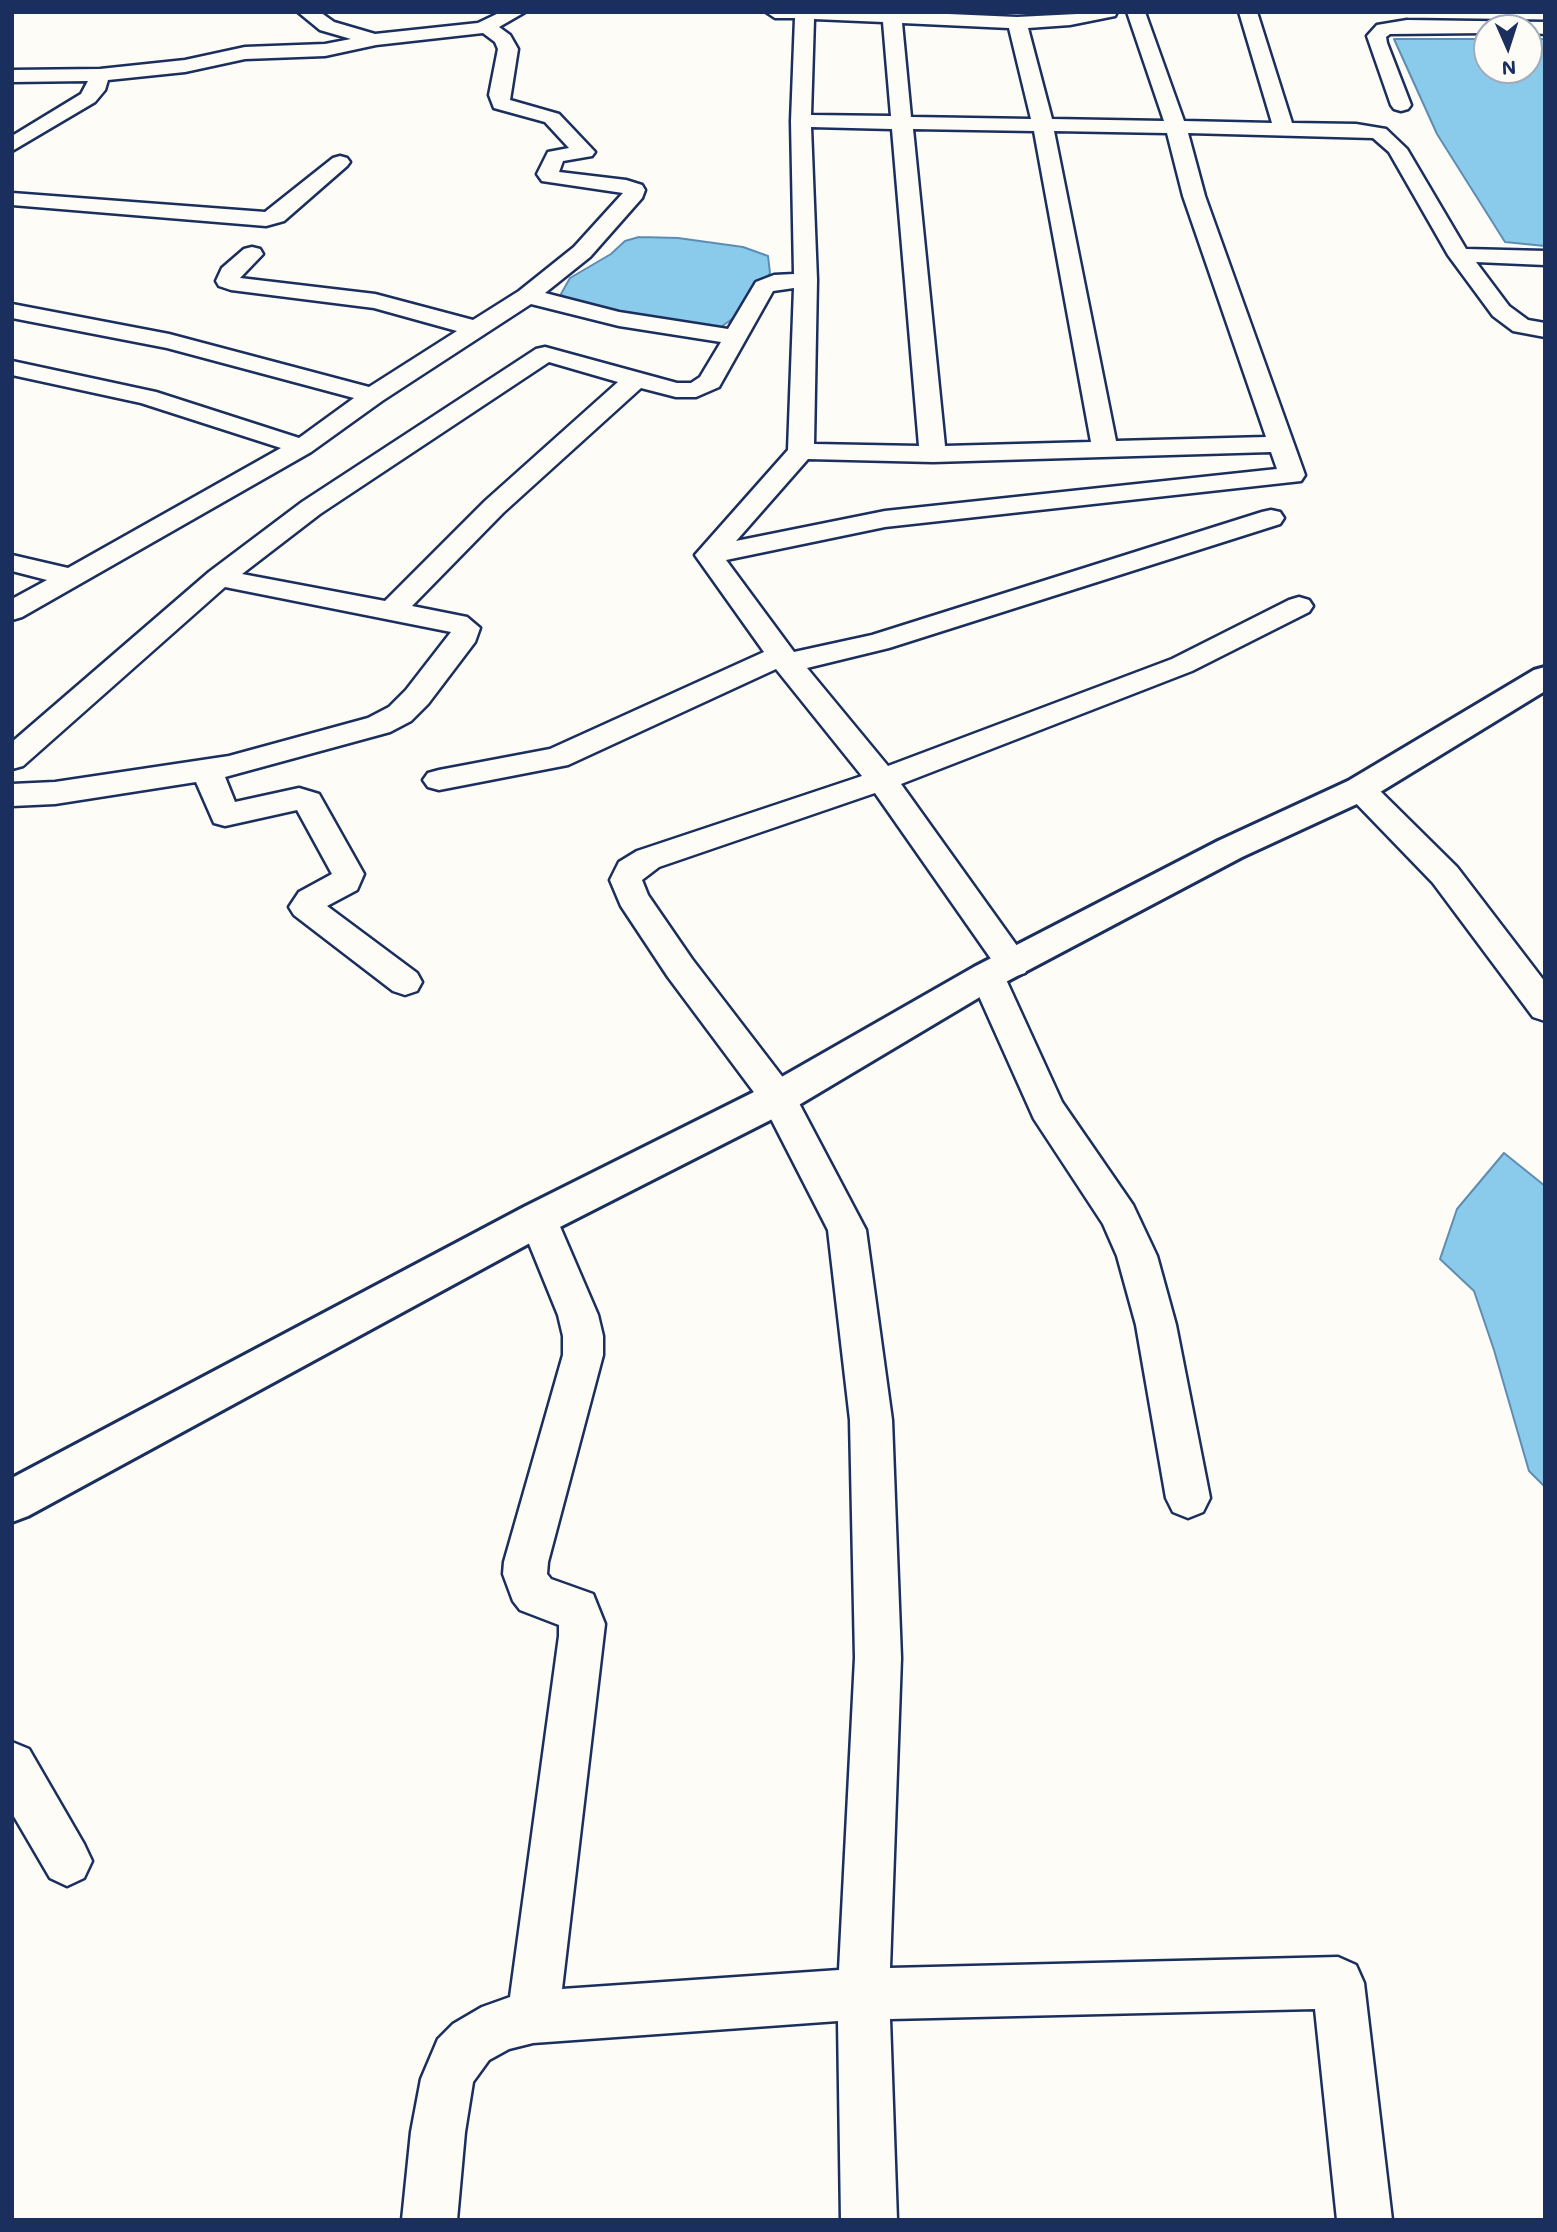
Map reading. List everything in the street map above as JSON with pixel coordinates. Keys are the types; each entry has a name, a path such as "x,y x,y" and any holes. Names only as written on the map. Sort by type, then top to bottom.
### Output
{"main road":[{"path":"12,1501 538,1219 778,1098 1000,970 1230,849 1360,789 1545,677"}],"street":[{"path":"307,12 337,30 376,39"},
{"path":"12,76 100,75 161,69 245,53 325,50 376,39 487,27 516,12"},
{"path":"775,12 892,18 965,17 1017,23 1070,19 1108,12"},
{"path":"709,555 801,451 806,280 801,121 805,12"},
{"path":"709,555 831,528 886,519 1292,475 1194,196 1176,127 1136,12"},
{"path":"1248,12 1284,130"},
{"path":"892,18 897,47 901,125 933,454"},
{"path":"1017,23 1043,125 1105,449"},
{"path":"1401,105 1376,36 1384,29 1407,26 1545,28"},
{"path":"12,611 302,447 474,328 527,296 582,253 635,191 626,187 549,177 555,156 585,152 552,118 501,104 499,95 508,49 503,39 487,27"},
{"path":"12,145 88,98 96,90 100,75"},
{"path":"801,121 901,125 1356,130 1386,137 1397,149 1459,255 1512,321 1521,326 1545,330"},
{"path":"12,199 266,219 275,216 340,162"},
{"path":"252,254 230,273 227,281 239,285 374,300 474,328"},
{"path":"1459,255 1545,258"},
{"path":"12,759 219,578 311,508 545,354 676,390 704,388 764,287 774,282 806,280"},
{"path":"527,296 619,319 734,337"},
{"path":"12,311 169,341 373,396"},
{"path":"12,368 147,397 302,447"},
{"path":"390,612 494,507 637,379"},
{"path":"801,451 933,454 1281,444"},
{"path":"439,780 536,764 569,754 784,659 879,642 1271,518"},
{"path":"709,555 784,659 882,780 1000,970 1047,1109 1119,1216 1137,1256 1156,1325 1188,1498"},
{"path":"12,563 72,577"},
{"path":"12,794 55,793 206,769 313,744 379,725 400,714 417,697 465,636 463,625 457,623 219,578"},
{"path":"869,2220 863,1994 878,1658 871,1420 847,1230 778,1098 680,968 633,898 626,880 631,870 648,859 882,780 1182,665 1299,606"},
{"path":"206,769 225,815 299,799 308,802 348,874 345,882 308,902 306,907 405,982"},
{"path":"1360,789 1445,875 1545,1009"},
{"path":"533,2017 582,1624 577,1609 536,1595 525,1574 526,1562 583,1355 583,1336 578,1315 538,1219"},
{"path":"12,1766 67,1861"},
{"path":"429,2220 438,2132 447,2079 457,2058 471,2042 500,2025 533,2017 863,1994 1338,1983 1365,2220"}],"water":[{"path":"1394,39 1473,39 1473,84 1543,84 1545,39 1545,246 1505,242 1437,134"},
{"path":"639,237 678,238 743,247 768,256 770,273 746,309 721,327 694,327 568,303 561,294 570,278 611,254 625,241"},
{"path":"1504,1153 1545,1186 1545,1487 1529,1471 1474,1291 1440,1259 1457,1209"}]}
